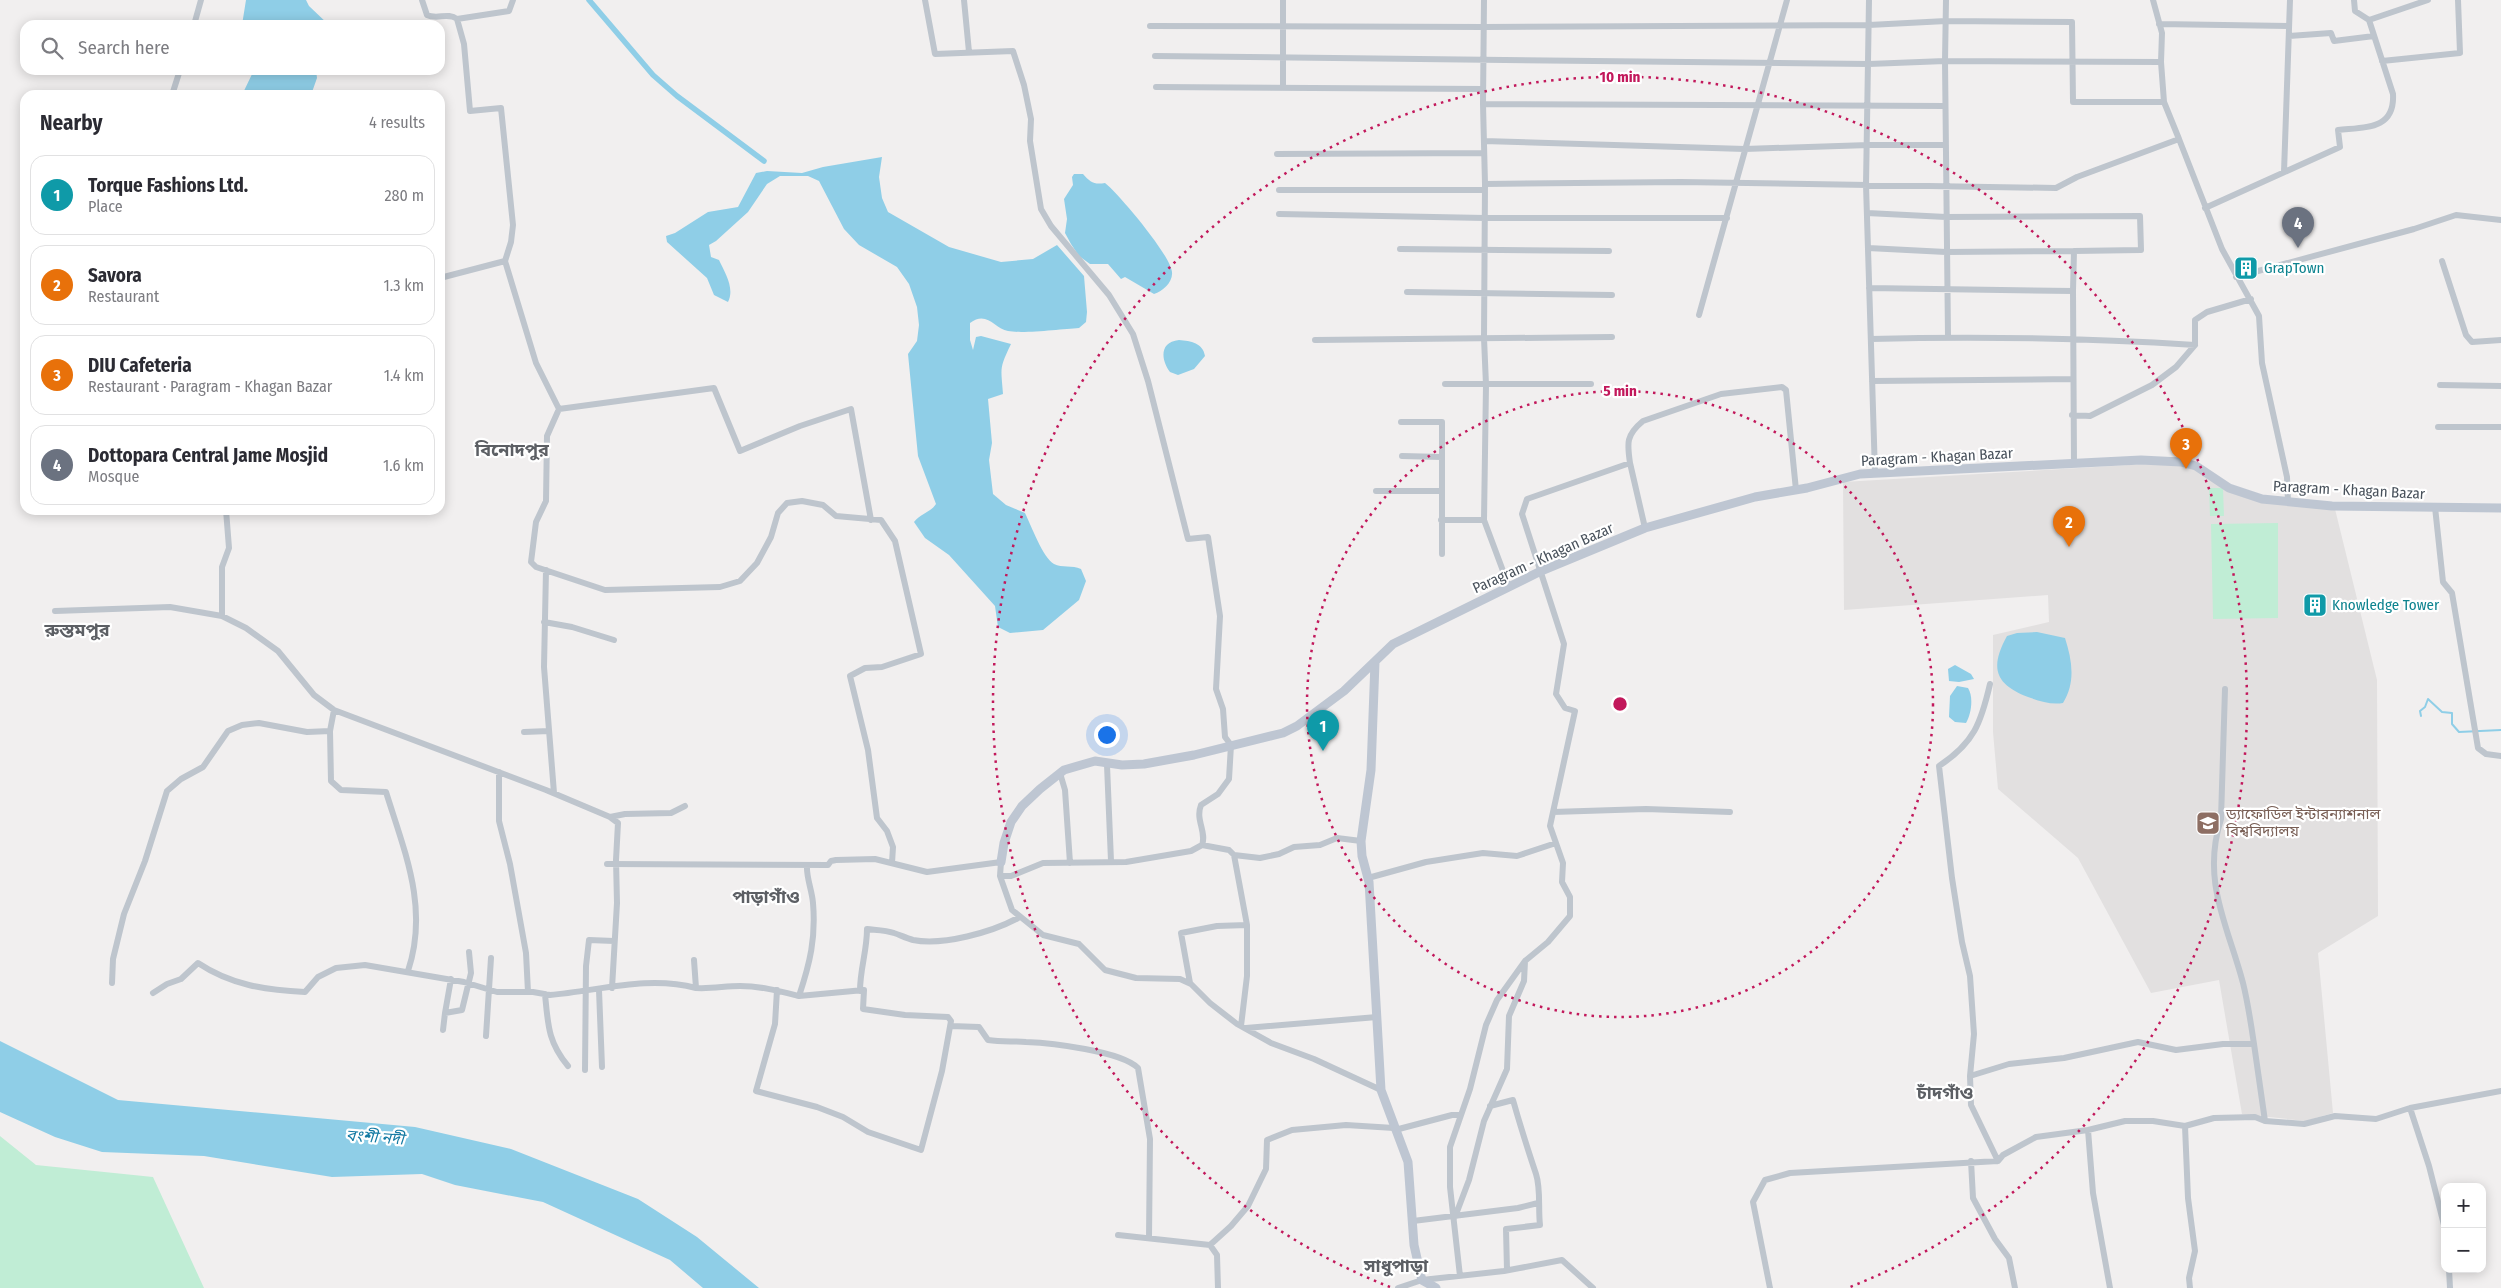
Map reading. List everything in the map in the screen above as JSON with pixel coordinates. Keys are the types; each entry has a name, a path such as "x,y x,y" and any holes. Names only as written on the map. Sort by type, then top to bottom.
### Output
{"street":[{"path":"195,20 201,0"},
{"path":"422,0 427,15 430,17 451,16 457,19 509,11 513,0"},
{"path":"925,0 935,54 1013,51 1024,84 1030,119 1030,141 1041,209 1051,226 1108,295 1133,334 1148,381 1188,539 1208,537 1220,616 1216,690 1223,709 1228,741 1229,779 1218,794 1204,801 1198,812 1205,838 1202,846"},
{"path":"964,0 969,52"},
{"path":"1283,0 1283,87"},
{"path":"1484,0 1484,338 1486,385 1484,520 1509,587"},
{"path":"1699,315 1787,0"},
{"path":"1869,0 1869,144 1866,185 1874,473"},
{"path":"1946,0 1948,337"},
{"path":"2153,0 2162,33 2161,62 2164,102 2206,208 2236,276 2251,299 2259,316 2262,363 2287,478 2288,502"},
{"path":"2284,172 2290,0"},
{"path":"2206,208 2340,147 2338,130 2376,126 2386,120 2394,104 2393,94 2369,20 2355,11 2354,0"},
{"path":"2369,20 2428,0"},
{"path":"2382,61 2460,53 2458,0"},
{"path":"457,19 464,44 470,111 501,108 513,225 511,242 505,261 536,363 558,409 547,436 546,501 536,522 531,562 536,567 605,590 720,587 740,581 757,563 771,537 778,513 787,503 802,500 823,505 836,516 881,520 895,541 921,654 882,667 865,668 850,676 868,750 878,818 887,830 893,846 892,863"},
{"path":"1150,26 1869,25 1946,20 2072,22 2073,102 2164,102"},
{"path":"2159,24 2289,26"},
{"path":"2289,36 2331,34 2334,41 2374,36"},
{"path":"1154,56 1770,64 1869,64 1945,61 2161,62"},
{"path":"174,90 178,75"},
{"path":"1156,87 1483,89"},
{"path":"1483,104 1946,106"},
{"path":"1279,190 1485,187 1543,182 2056,188 2076,177 2179,139"},
{"path":"1484,141 1745,150 1869,144 1946,145"},
{"path":"1277,154 1484,153"},
{"path":"1867,213 1946,217 2140,216 2141,250 1946,252 1868,248"},
{"path":"1279,214 1484,218 1727,218"},
{"path":"2236,276 2414,229 2439,219 2456,215 2501,220"},
{"path":"1400,249 1484,251 1608,250"},
{"path":"2074,251 2072,416 2074,464"},
{"path":"445,277 505,261"},
{"path":"2442,261 2466,335 2472,342 2501,340"},
{"path":"1869,288 2074,292"},
{"path":"1406,292 1612,295"},
{"path":"2072,416 2090,416 2152,385 2176,367 2195,345 2196,320 2206,312 2251,299"},
{"path":"1871,339 1948,337 2073,338 2195,345"},
{"path":"1315,340 1612,338"},
{"path":"1872,382 2073,379"},
{"path":"1445,384 1591,384"},
{"path":"2440,385 2501,386"},
{"path":"1645,528 1626,442 1635,427 1642,421 1721,394 1782,386 1786,390 1796,490"},
{"path":"558,409 714,388 740,451 800,426 851,409 871,520"},
{"path":"1401,422 1442,422 1442,554"},
{"path":"2438,427 2501,426"},
{"path":"1402,456 1442,457"},
{"name":"Paragram - Khagan Bazar","path":"1000,862 1004,842 1012,822 1034,794 1064,770 1095,761 1107,765 1144,764 1194,755 1228,741 1269,738 1297,726 1344,691 1393,644 1420,630 1541,571 1645,528 1755,497 1796,490 1852,475 1947,468 2141,460 2181,462 2196,466 2230,488 2262,499 2288,502 2501,508"},
{"path":"1460,1276 1455,1217 1450,1187 1450,1147 1470,1089 1486,1025 1497,1000 1525,960 1548,942 1570,916 1570,897 1562,882 1563,862 1550,826 1575,711 1565,708 1556,694 1564,644 1522,514 1527,499 1630,463"},
{"path":"1376,491 1441,491"},
{"path":"2435,507 2443,582 2452,593 2478,748 2486,754 2501,756"},
{"path":"222,616 222,567 229,548 226,515"},
{"path":"1441,520 1484,520"},
{"path":"546,570 544,668 554,793"},
{"path":"55,611 170,607 222,616 246,628 278,651 314,696 334,710 554,793 618,823 617,903 612,988"},
{"path":"544,622 572,627 614,640"},
{"path":"1375,662 1371,770 1361,841 1362,856 1368,878 1381,1090 1408,1162 1414,1245 1422,1280 1436,1288"},
{"path":"1990,684 1977,729 1968,743 1940,766 1952,878 1962,942 1970,976 1974,1034 1970,1076 1970,1105 1998,1161"},
{"path":"2225,689 2221,819 2216,833 2213,859 2220,914 2243,983 2265,1121"},
{"path":"334,710 330,731 329,771 331,781 335,787 341,790 386,792 416,900 418,931 414,954 408,971"},
{"path":"112,983 113,959 124,914 145,861 167,791 181,779 202,767 228,732 242,725 259,723 306,732 330,731"},
{"path":"524,732 550,731"},
{"path":"1107,765 1111,861"},
{"path":"499,772 499,821 510,864 526,953 528,992"},
{"path":"1060,773 1065,790 1070,863"},
{"path":"610,818 625,814 671,813 685,806"},
{"path":"1553,812 1646,809 1730,812"},
{"path":"1234,855 1260,858 1288,852 1294,847 1320,845 1337,838 1361,841"},
{"path":"1368,878 1426,862 1483,853 1517,856 1556,843"},
{"path":"1000,876 1011,876 1043,863 1138,860 1191,851 1202,846 1229,850 1234,855 1247,925 1247,976 1243,1027"},
{"path":"607,864 828,865 831,861 863,859 892,863 927,872 1000,862 1000,876 1012,910 1018,918 1043,935 1079,944 1105,970 1136,978 1180,979 1190,983 1210,1003 1243,1027 1271,1043 1314,1059 1381,1090"},
{"path":"799,996 814,943 813,904 810,880 806,873 807,864"},
{"path":"860,991 861,969 866,956 867,929 894,933 914,940 937,940 976,935 1002,927 1018,918"},
{"path":"1190,983 1181,933 1217,926 1247,925"},
{"path":"585,1070 586,966 589,940 614,941"},
{"path":"445,1014 462,1010 471,972 469,952"},
{"path":"486,1036 491,958"},
{"path":"694,960 696,988"},
{"path":"1455,1217 1469,1180 1480,1134 1506,1069 1509,1016 1524,981 1525,960"},
{"path":"153,993 167,984 180,979 198,963 216,974 242,984 305,992 318,977 336,968 365,965 451,979 507,993 528,992 545,994 586,991 632,983 652,982 676,983 696,988 716,989 737,986 777,990 799,996 864,990 863,1009 905,1015 948,1017 951,1021 942,1071 921,1150 868,1132 842,1117 817,1107 756,1091 775,1024 777,990"},
{"path":"443,1030 451,979"},
{"path":"599,990 602,1067"},
{"path":"545,994 547,1021 555,1050 568,1066"},
{"path":"1243,1027 1376,1017"},
{"path":"950,1026 979,1027 988,1040 997,1042 1028,1042 1114,1056 1126,1060 1138,1068 1150,1139 1149,1238"},
{"path":"1970,1076 2009,1064 2064,1058 2138,1042 2176,1050 2223,1044 2254,1044"},
{"path":"1998,1161 2003,1155 2036,1137 2088,1130 2125,1120 2153,1121 2185,1126 2214,1118 2255,1117 2265,1121 2304,1124 2335,1116 2376,1119 2410,1108 2501,1091"},
{"path":"1490,1106 1513,1100 1531,1164 1536,1175 1540,1225 1506,1228 1507,1270"},
{"path":"2410,1108 2429,1166 2445,1228"},
{"path":"1210,1245 1231,1226 1248,1206 1266,1169 1267,1140 1292,1130 1346,1124 1395,1129 1452,1115 1460,1115"},
{"path":"2185,1126 2188,1198 2195,1252 2189,1278 2190,1288"},
{"path":"2088,1130 2093,1193 2110,1288"},
{"path":"1770,1288 1753,1202 1765,1180 1790,1173 1971,1161 1998,1161"},
{"path":"1971,1161 1972,1198 1995,1239 2009,1258 2015,1288"},
{"path":"1413,1221 1518,1208 1538,1203"},
{"path":"1118,1234 1210,1245 1217,1255 1216,1287"},
{"path":"1398,1288 1422,1280 1507,1270 1562,1260 1593,1288"},
{"path":"2448,1273 2450,1288"}],"shaded area":[{"name":"ড্যাফোডিল ইন্টারন্যাশনাল বিশ্ববিদ্যালয়","path":"2181,462 2225,488 2335,509 2377,680 2378,916 2318,953 2333,1113 2305,1121 2242,1114 2219,980 2151,993 2078,858 1998,789 1993,732 1993,635 2049,622 2048,595 1844,610 1843,482"}],"green space":[{"path":"2209,488 2223,488 2224,516 2210,516"},
{"path":"2278,523 2278,618 2213,619 2211,524"},
{"path":"0,1136 36,1165 153,1177 204,1288 0,1288"}],"water":[{"path":"246,0 306,0 309,6 324,20 243,20"},
{"path":"252,75 317,75 313,90 244,90"},
{"path":"882,157 879,177 882,198 888,212 949,247 1001,262 1033,259 1057,245 1084,276 1087,312 1086,322 1079,328 1015,332 1003,330 991,321 981,318 970,323 970,340 973,350 976,337 981,336 1011,344 1002,368 1003,394 988,399 992,443 989,460 993,494 1006,505 1025,513 1050,561 1057,565 1081,569 1086,581 1079,600 1043,630 1010,633 998,627 995,606 949,555 925,538 914,522 936,504 918,456 908,354 917,341 919,325 917,307 909,284 897,267 859,245 844,229 819,181 808,176 780,176 767,184 748,212 709,245 711,257 719,260 730,286 728,302 714,295 707,278 667,242 666,236 675,233 708,212 738,207 756,173 767,171 802,173 823,167"},
{"path":"1074,174 1083,174 1090,181 1098,184 1105,183 1121,199 1154,240 1172,272 1169,283 1161,291 1154,294 1125,277 1121,279 1108,264 1090,264 1079,256 1065,233 1067,219 1064,199 1073,185 1072,177"},
{"path":"1179,340 1199,345 1205,356 1194,369 1178,375 1170,372 1165,362 1164,352 1168,344"},
{"path":"2037,632 2065,638 2072,671 2070,687 2063,703 2045,702 2017,692 2002,680 1998,673 1998,657 2007,636 2017,633"},
{"path":"1955,665 1971,674 1974,679 1959,682 1949,681 1948,669"},
{"path":"1957,686 1968,688 1971,696 1970,711 1966,723 1955,722 1949,717 1950,696"},
{"name":"বংশী নদী","path":"0,1041 118,1100 415,1127 511,1149 638,1199 697,1237 759,1288 703,1288 670,1260 543,1202 455,1185 422,1174 332,1177 204,1156 102,1152 55,1137 0,1112"}],"waterway":[{"path":"589,0 653,75 677,96 764,161"},
{"path":"2421,716 2420,711 2425,707 2428,699 2442,712 2452,713 2452,724 2459,732 2501,730"}],"place":[{"name":"Dottopara Central Jame Mosjid","path":"2298,248"},
{"name":"GrapTown","path":"2246,268"},
{"name":"DIU Cafeteria","path":"2186,469"},
{"name":"Savora","path":"2069,547"},
{"name":"Knowledge Tower","path":"2315,605"},
{"name":"Torque Fashions Ltd.","path":"1323,751"},
{"name":"ড্যাফোডিল ইন্টারন্যাশনাল বিশ্ববিদ্যালয়","path":"2208,823"}],"district":[{"name":"বিনোদপুর","path":"512,450"},
{"name":"রুস্তমপুর","path":"77,630"},
{"name":"পাড়াগাঁও","path":"766,897"},
{"name":"চাঁদগাঁও","path":"1945,1093"},
{"name":"সাধুপাড়া","path":"1396,1266"}]}
